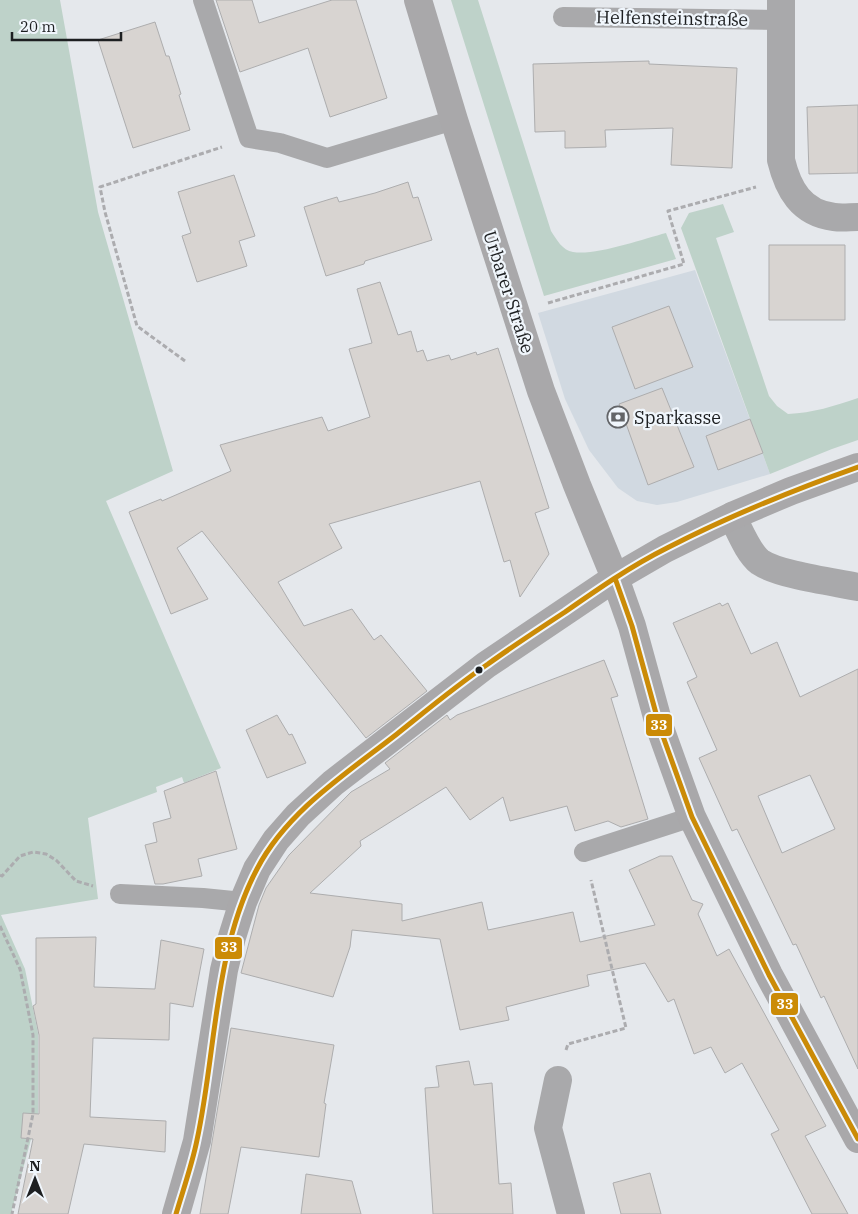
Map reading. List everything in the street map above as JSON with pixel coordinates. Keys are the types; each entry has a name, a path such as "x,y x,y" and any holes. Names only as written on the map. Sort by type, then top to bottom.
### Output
{"street":[{"name":"Urbarer Straße","path":"418,0 454,120 541,391 559,440 616,578 632,626 660,728 692,817 768,975 858,1139"},
{"name":"Helfensteinstraße","path":"781,10 781,160 786,178 793,192 803,204 833,217 858,217"},
{"path":"176,1214 197,1140 224,970 232,937 243,902 257,869 276,840 298,815 332,783 486,665 616,578 665,549 732,516 792,491 858,467"},
{"path":"732,516 747,545 759,561 777,570 858,587"},
{"path":"558,1080 548,1128 571,1214"}],"lane":[{"path":"203,0 249,138 280,143 327,158 454,120"},
{"name":"Helfensteinstraße","path":"563,17 781,10"},
{"path":"584,852 692,817"},
{"path":"120,894 243,902"}],"path":[{"path":"184,361 137,326 105,212 100,187 249,138"},
{"path":"516,312 684,264 668,211 786,178"},
{"path":"0,875 2,876 20,856 33,852 46,854 56,860 76,881 120,894"},
{"path":"558,1080 568,1044 626,1028 584,852"},
{"path":"0,926 20,969 33,1035 33,1114 12,1214"}],"shaded area":[{"path":"695,270 770,474 677,502 657,505 637,501 618,488 589,450 565,399 538,313"}],"green space":[{"path":"0,0 60,0 98,212 173,471 106,501 221,768 184,783 182,777 156,787 157,792 88,818 98,899 1,915 25,969 38,1033 38,1113 11,1214 0,1214"},
{"path":"451,0 478,0 551,231 560,244 573,252 594,252 666,233 676,259 544,296"},
{"path":"723,204 734,232 716,238 769,396 777,406 788,414 815,411 858,398 858,440 770,474 681,228 689,213"}],"building":[{"path":"216,0 252,0 259,23 332,0 356,0 387,98 330,117 308,48 240,72"},
{"path":"155,22 166,56 169,56 190,130 133,148 98,40"},
{"path":"649,61 649,64 737,68 732,168 671,165 673,128 605,130 606,147 565,148 565,131 535,132 533,64"},
{"path":"858,105 858,173 809,174 807,107"},
{"path":"234,175 255,236 239,241 247,266 197,282 182,236 191,233 178,192"},
{"path":"408,182 413,198 418,197 432,240 365,261 364,264 326,276 304,207 337,197 339,202"},
{"path":"769,245 845,245 845,320 769,320"},
{"path":"380,282 398,335 411,331 417,352 423,350 427,361 449,355 451,360 476,352 477,355 498,348 549,508 535,513 549,554 520,597 510,560 504,562 480,481 329,524 342,548 278,582 304,626 352,609 374,640 381,635 427,691 366,738 202,531 177,548 208,599 171,614 129,512 161,499 162,501 231,471 220,445 322,417 328,431 370,417 349,349 372,343 357,289"},
{"path":"669,306 693,367 635,389 612,327"},
{"path":"662,388 694,467 648,485 619,404"},
{"path":"750,419 763,453 718,470 706,436"},
{"path":"720,603 722,606 728,603 751,654 777,642 800,697 858,669 858,1069 824,996 821,998 796,944 793,945 737,829 732,831 699,758 717,750 687,682 697,677 673,623","holes":["810,775 835,829 782,853 758,796"]},
{"path":"604,660 618,696 611,698 648,819 621,827 608,821 575,831 567,806 510,821 503,797 470,820 446,787 360,841 361,846 310,893 402,904 402,921 482,902 488,930 573,912 580,942 655,925 629,870 660,856 672,856 692,900 703,904 698,914 717,956 729,949 826,1126 805,1136 848,1214 812,1214 771,1134 779,1130 742,1063 725,1073 711,1047 694,1054 674,999 668,1002 645,963 587,975 589,986 506,1007 509,1020 460,1030 440,939 352,930 350,947 333,997 241,973 259,905 266,888 289,855 351,792 390,769 385,763 447,715 450,720 457,715"},
{"path":"277,715 289,735 292,734 306,763 267,778 246,730"},
{"path":"216,771 237,849 198,859 202,876 155,884 145,845 157,842 153,823 171,818 164,791"},
{"path":"96,937 94,987 155,989 161,940 204,949 193,1007 170,1003 169,1040 93,1038 90,1117 166,1121 165,1152 84,1144 68,1214 18,1214 33,1139 21,1138 23,1113 39,1114 39,1035 33,1006 36,1004 36,938"},
{"path":"231,1028 334,1045 324,1103 326,1104 319,1157 241,1147 228,1214 200,1214"},
{"path":"469,1061 474,1085 492,1083 499,1184 511,1183 513,1214 433,1214 425,1088 439,1087 436,1066"},
{"path":"650,1173 661,1214 621,1214 613,1183"},
{"path":"306,1174 352,1181 361,1214 301,1214"}],"transit line":[{"name":"33","path":"176,1214 197,1140 218,1002 232,933 243,900 257,869 284,829 320,794 453,689 615,578 690,536 738,514 858,467"},
{"name":"33","path":"615,578 632,626 660,728 692,817 769,975 858,1139"}],"place":[{"name":"Sparkasse","path":"618,417"}]}
